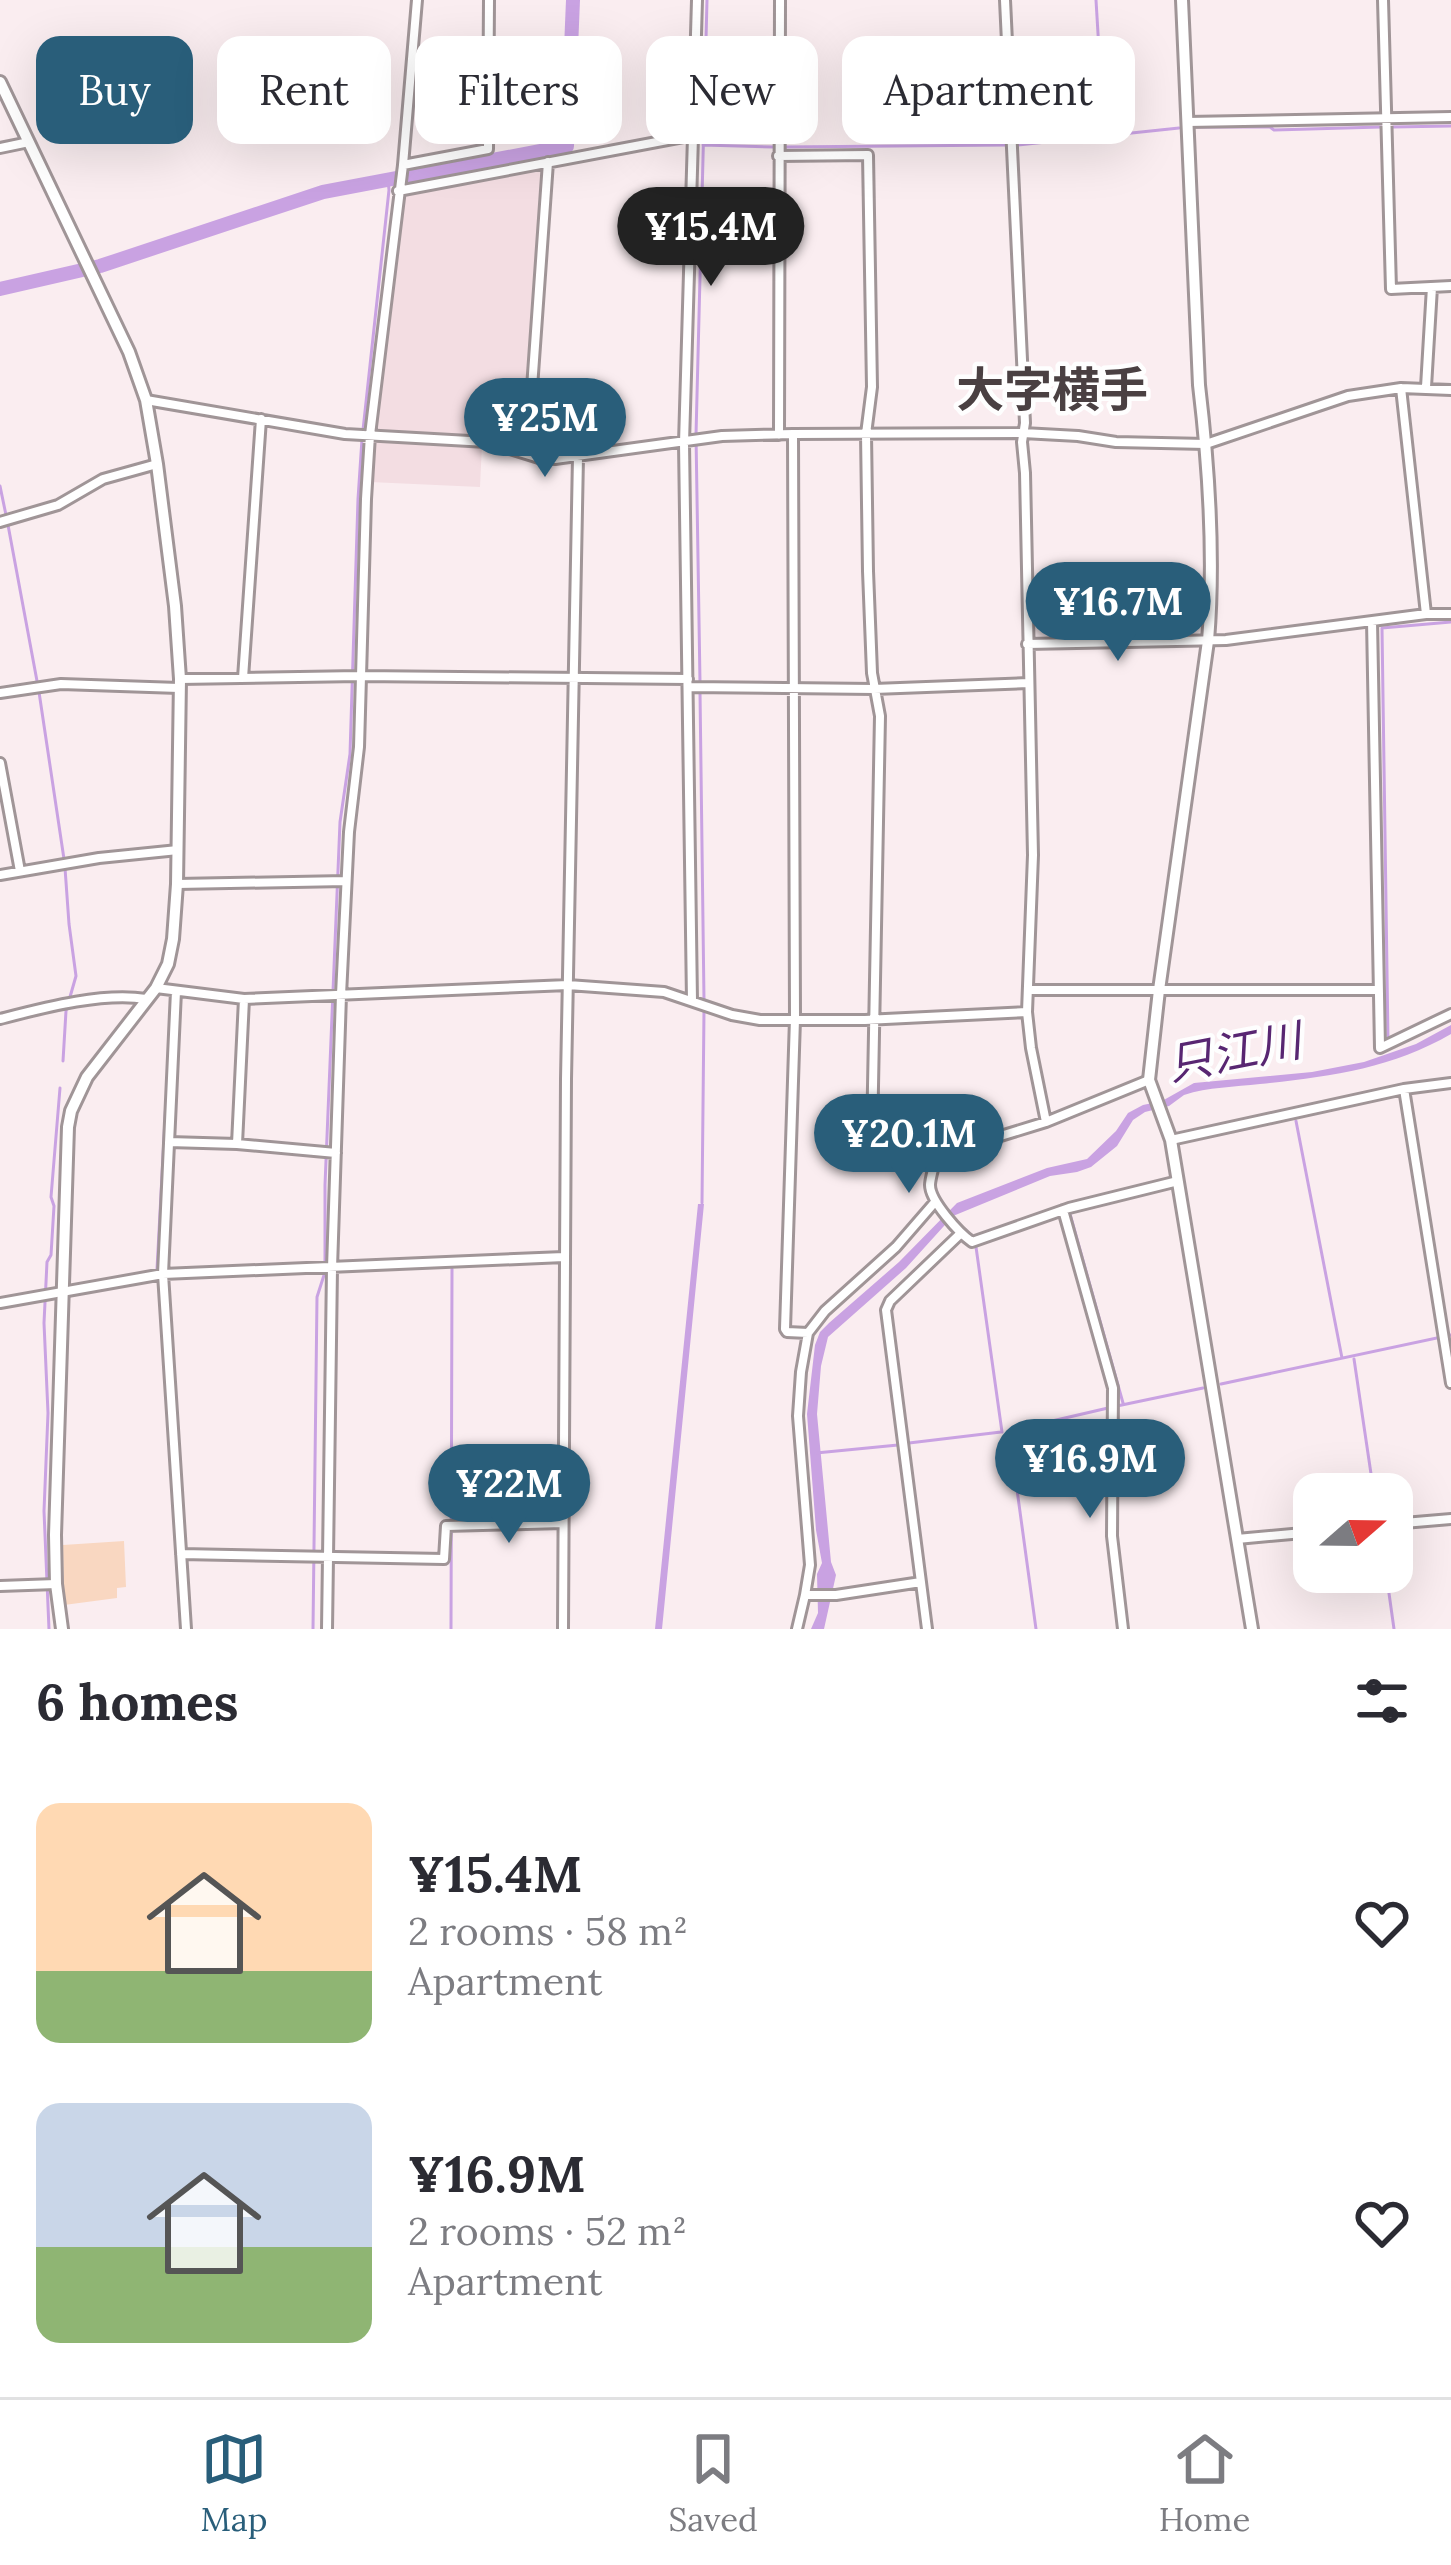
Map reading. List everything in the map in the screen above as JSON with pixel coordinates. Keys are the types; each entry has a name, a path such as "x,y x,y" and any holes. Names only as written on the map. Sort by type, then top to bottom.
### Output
{"street":[{"path":"327,1629 318,1555 335,995 359,747 370,435 403,165 417,0"},
{"path":"403,165 488,149 489,0"},
{"path":"696,36 697,0"},
{"path":"779,434 780,0"},
{"path":"1005,0 1025,423 1033,855 1027,1012 1046,1123"},
{"path":"1182,0 1212,598 1149,1080 1171,1140 1252,1629"},
{"path":"1384,0 1391,289 1451,286"},
{"path":"0,82 129,352 146,400 175,606 180,683 177,884 168,964 156,988 87,1077 71,1111 66,1143 50,1585 62,1629"},
{"path":"1187,122 1451,117"},
{"path":"0,148 28,142"},
{"path":"398,190 646,144"},
{"path":"694,144 694,1002"},
{"path":"778,156 868,155 869,592 880,716 873,1143 880,1149 915,1154 934,1165"},
{"path":"532,388 548,162"},
{"path":"1426,387 1432,287"},
{"path":"146,400 359,435 487,442 539,458 578,457 722,436 779,434 1023,433 1206,444 1348,396 1401,388 1451,390"},
{"path":"1401,388 1426,614"},
{"path":"243,678 261,419"},
{"path":"793,434 795,1019 785,1329 808,1333"},
{"path":"563,1629 564,1257 578,457"},
{"path":"0,522 58,506 104,479 157,464"},
{"path":"1027,644 1208,641 1451,614"},
{"path":"1372,621 1381,1048 1451,1014"},
{"path":"0,693 61,684 346,676 874,688 1028,683"},
{"path":"0,763 20,871"},
{"path":"0,875 178,850"},
{"path":"177,884 346,881"},
{"path":"156,988 244,999 568,985 633,988 760,1019 874,1020 1027,1012"},
{"path":"1028,990 1379,990"},
{"path":"176,992 163,1274 186,1629"},
{"path":"0,1019 108,999 148,999"},
{"path":"237,1144 244,999"},
{"path":"1149,1080 1046,1123 955,1150 934,1165 930,1188 934,1202 972,1242 1063,1210 1178,1181"},
{"path":"1171,1140 1403,1089 1451,1083"},
{"path":"1403,1089 1451,1382"},
{"path":"169,1142 330,1152"},
{"path":"797,1629 810,1595 798,1416 808,1333 825,1311 896,1247 934,1202"},
{"path":"1063,1210 1113,1388 1112,1536 1123,1629"},
{"path":"927,1629 886,1310 957,1229"},
{"path":"0,1303 163,1274 564,1257"},
{"path":"1413,1522 1451,1519"},
{"path":"181,1554 444,1559 446,1526 563,1522"},
{"path":"1237,1539 1293,1534"},
{"path":"810,1595 921,1582"},
{"path":"0,1586 50,1585"}],"shaded area":[{"path":"545,165 525,450 486,439 374,431 401,193"},
{"path":"372,439 482,445 480,487 370,482"},
{"path":"1451,1025 1451,1034 1382,1063 1184,1095 1133,1120 1117,1146 1091,1167 1050,1176 953,1216 906,1268 828,1337 817,1414 836,1575 824,1629 811,1629 818,1613 817,1574 822,1563 807,1414 815,1345 829,1323 957,1203 1047,1168 1087,1159 1128,1113 1143,1105 1162,1101 1194,1083 1364,1062 1416,1044"},
{"path":"698,1204 704,1204 662,1629 655,1629"},
{"path":"124,1541 126,1587 117,1588 117,1598 64,1605 63,1545"}],"waterway":[{"path":"0,289 100,266 323,192 567,146 573,0"},
{"path":"700,682 696,435 707,0"},
{"path":"1096,0 1098,36"},
{"path":"1393,127 1451,126"},
{"path":"1193,127 1381,127"},
{"path":"1018,145 1179,128"},
{"path":"703,145 773,147"},
{"path":"783,147 1006,145"},
{"path":"363,430 388,180"},
{"path":"325,1262 340,822 350,754 362,439"},
{"path":"0,486 6,515"},
{"path":"8,525 37,681"},
{"path":"1388,1041 1382,628 1451,622"},
{"path":"39,692 64,859"},
{"path":"700,692 704,1000"},
{"path":"63,1061 66,1011 76,976 65,868"},
{"path":"702,1203 704,1010"},
{"path":"49,1629 44,1323 60,1088"},
{"path":"157,1269 166,1100"},
{"path":"1296,1121 1342,1358"},
{"path":"1070,1214 1123,1403"},
{"path":"976,1247 1002,1432"},
{"path":"451,1629 452,1269"},
{"path":"313,1629 317,1297 325,1272"},
{"path":"159,1280 181,1629"},
{"path":"1221,1384 1451,1335"},
{"path":"1354,1359 1371,1473"},
{"path":"1117,1406 1203,1388"},
{"path":"1036,1629 1009,1431 1108,1408"},
{"path":"909,1443 1001,1432"},
{"path":"816,1453 898,1445"},
{"path":"1389,1593 1394,1629"}],"district":[{"name":"大字横手","path":"1052,390"}],"water label":[{"name":"只江川","path":"1234,1052"}]}
